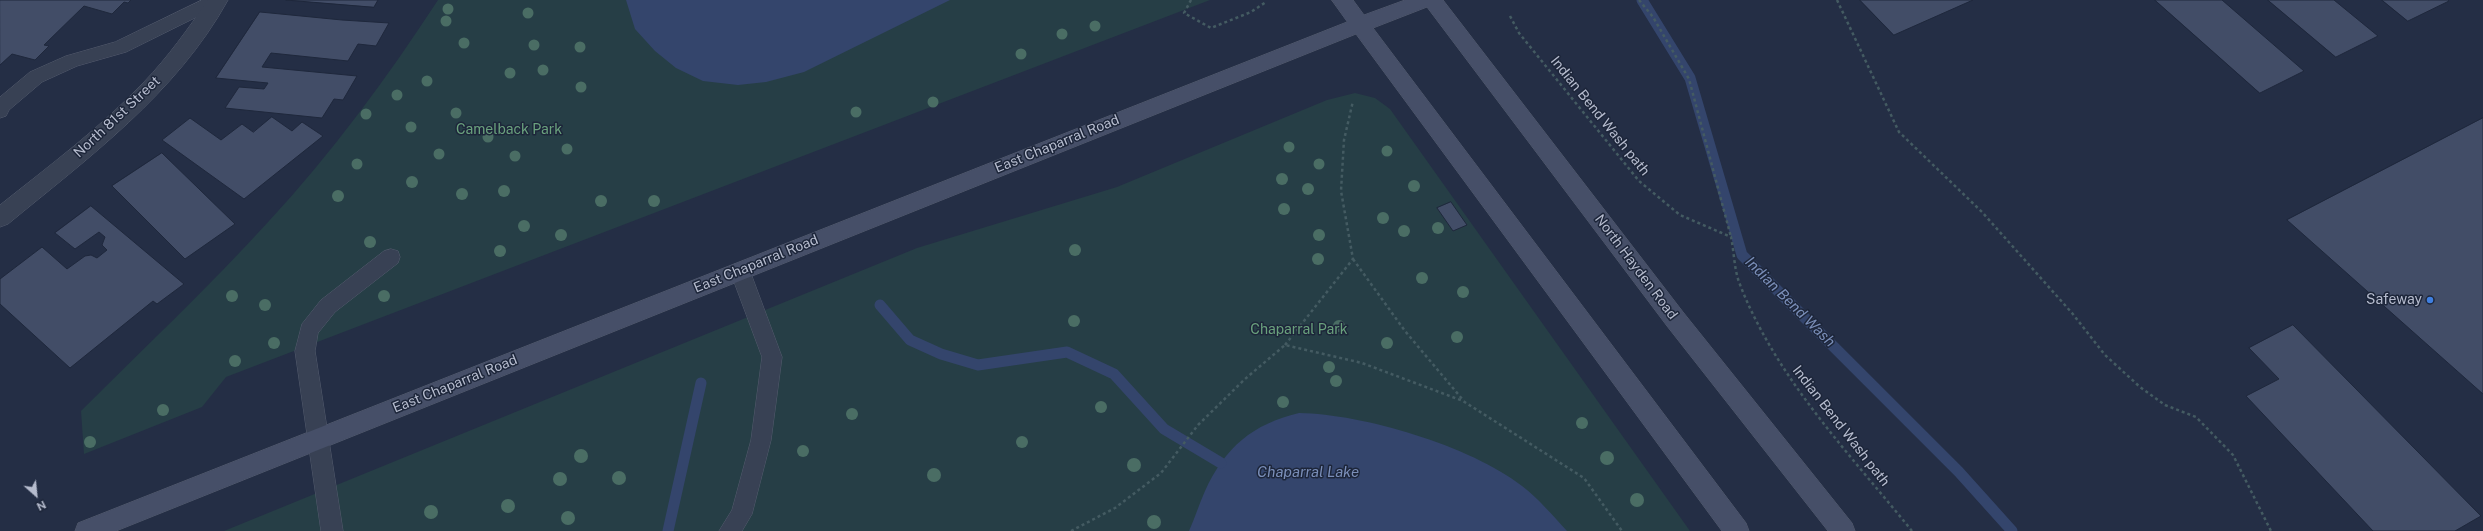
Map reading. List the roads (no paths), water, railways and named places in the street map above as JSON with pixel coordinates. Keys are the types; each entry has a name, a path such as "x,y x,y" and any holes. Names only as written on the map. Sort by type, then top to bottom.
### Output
{"main road":[{"path":"1342,0 1400,81 1737,531"},
{"name":"East Chaparral Road","path":"87,531 1426,0"},
{"name":"North Hayden Road","path":"1432,0 1675,319 1843,531"}],"street":[{"name":"North 81st Street","path":"0,218 82,152 152,87 191,40 218,0"}],"lane":[{"path":"0,111 3,105 36,77 72,61 120,46 218,0"},
{"path":"332,531 305,351 309,330 328,306 391,257"},
{"path":"730,531 741,514 761,440 772,357 740,271"}],"water":[{"path":"626,0 950,0 804,72 766,82 738,85 703,81 676,68 655,51 635,29"},
{"name":"Chaparral Lake","path":"1299,413 1354,419 1384,426 1415,435 1475,458 1500,471 1522,486 1540,502 1567,531 1189,531 1213,475 1231,450 1254,431 1283,418"}],"waterway":[{"name":"Indian Bend Wash","path":"1642,0 1690,78 1742,255 1959,472 2012,531"},
{"path":"880,305 910,340 941,354 978,365 1067,352 1114,374 1164,429 1221,463"},
{"path":"668,531 701,383"}],"place":[{"name":"Safeway","path":"2430,300"}],"park label":[{"name":"Camelback Park","path":"509,130"},
{"name":"Chaparral Park","path":"1299,330"}]}
